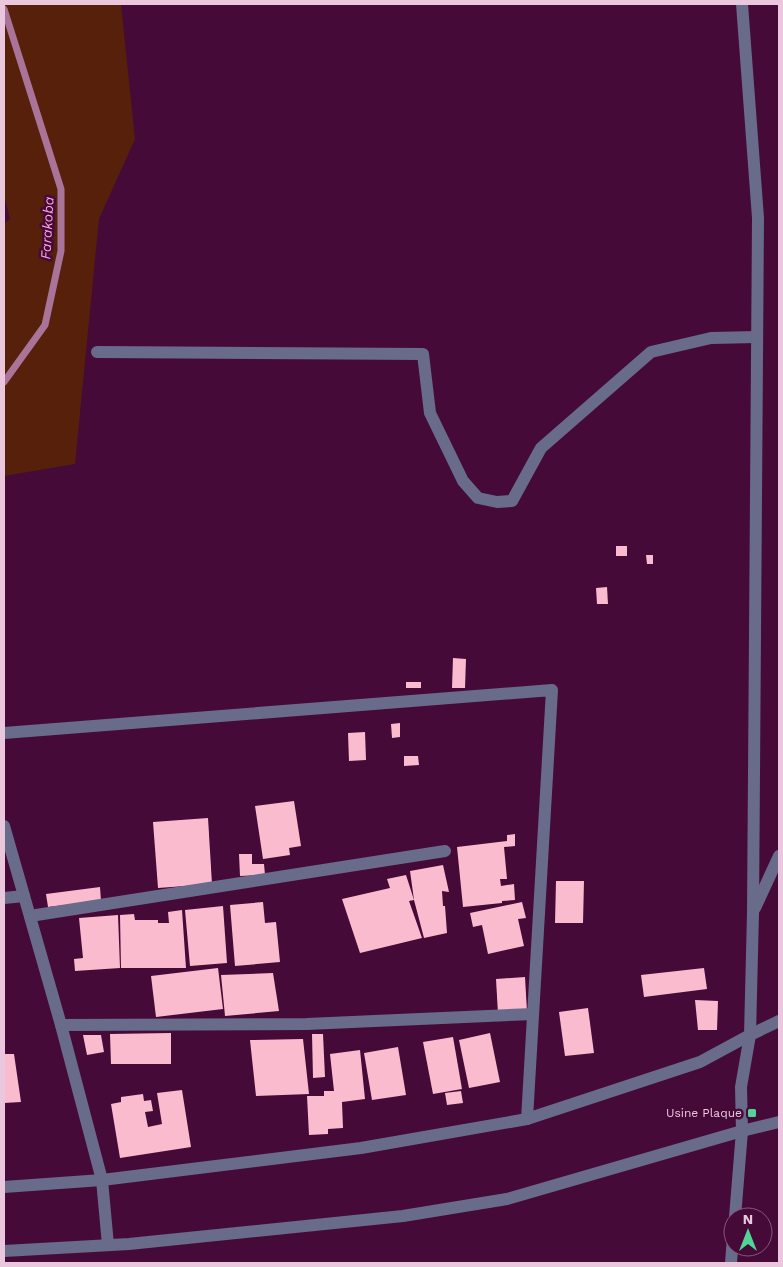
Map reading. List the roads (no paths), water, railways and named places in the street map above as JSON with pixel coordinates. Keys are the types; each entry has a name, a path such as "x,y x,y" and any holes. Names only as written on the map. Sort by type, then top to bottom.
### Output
{"street":[{"path":"736,1207 742,1132 741,1086 750,1035 753,913 758,218 742,4"},
{"path":"97,352 423,354 430,413 462,482 478,498 497,502 512,501 542,448 651,352 711,338 757,337"},
{"path":"4,733 552,690 527,1119"},
{"path":"4,826 61,1025 102,1180 108,1245"},
{"path":"30,916 445,851"},
{"path":"753,913 779,856"},
{"path":"4,898 24,896"},
{"path":"61,1025 307,1024 533,1014"},
{"path":"4,1187 102,1180 361,1148 527,1119 700,1062 779,1021"},
{"path":"4,1251 129,1244 403,1216 507,1199 779,1122"}],"waterway":[{"name":"Farakoba","path":"4,9 61,189 61,251 45,325 4,382"}],"place":[{"name":"Usine Plaque","path":"752,1113"}]}
